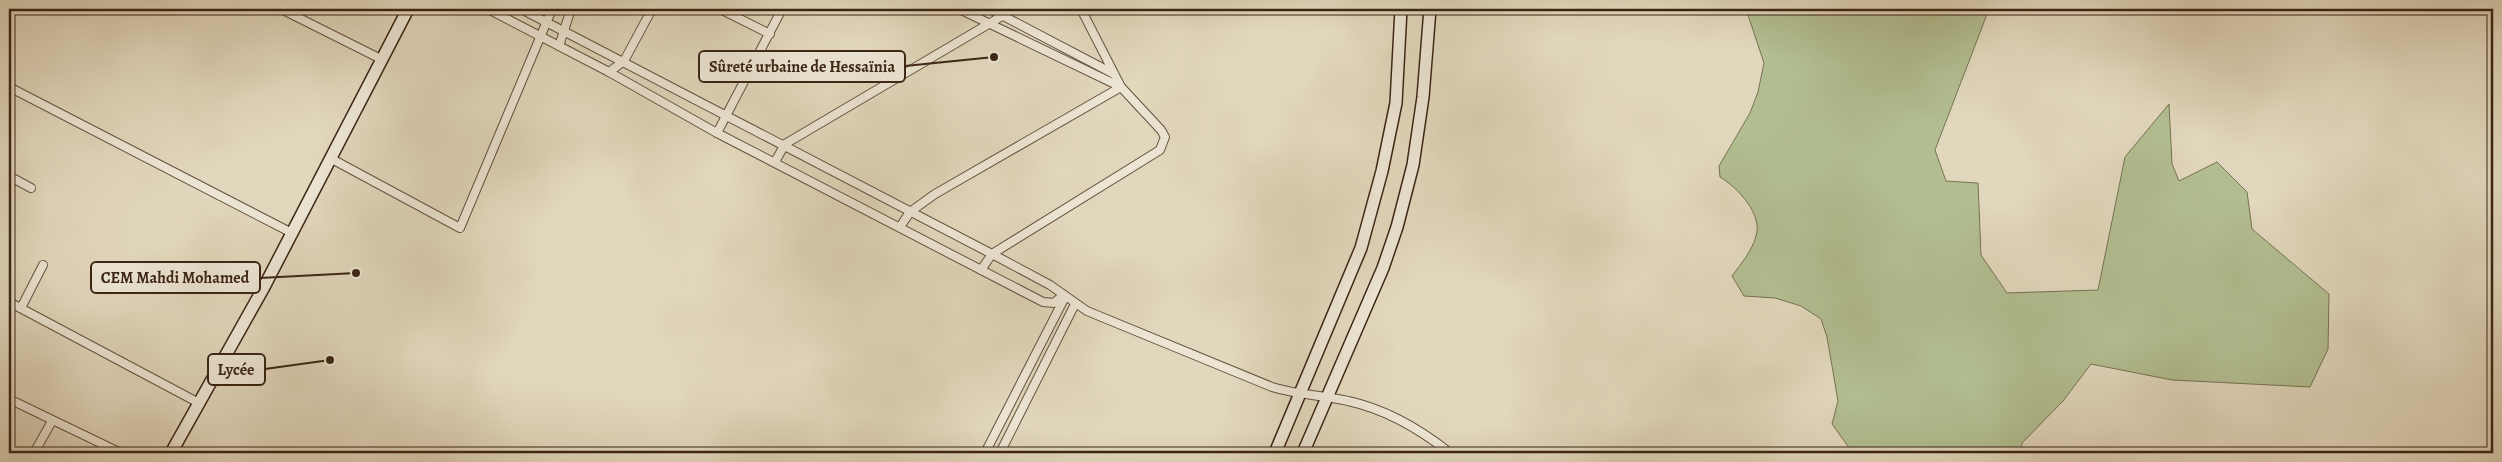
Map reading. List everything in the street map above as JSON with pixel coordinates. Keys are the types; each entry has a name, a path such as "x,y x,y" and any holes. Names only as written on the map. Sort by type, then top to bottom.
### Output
{"street":[{"path":"281,9 382,59"},
{"path":"187,453 173,451 292,233 408,9"},
{"path":"488,9 609,72 717,132 1046,304 1058,302 1064,296"},
{"path":"522,9 785,144 992,254 1050,286 1075,304 1272,388 1356,403 1382,412 1415,429 1450,453"},
{"path":"330,158 460,228 542,37 552,9"},
{"path":"559,46 571,9"},
{"path":"609,72 624,61 652,9"},
{"path":"720,9 770,34"},
{"path":"717,132 728,115 782,9"},
{"path":"959,9 1121,87"},
{"path":"990,9 1114,73"},
{"path":"775,162 785,144 1014,9"},
{"path":"981,270 992,254 1160,150 1165,137 1121,87 1081,9"},
{"path":"1274,453 1361,248 1382,171 1396,103 1401,9"},
{"path":"1303,453 1383,268 1397,227 1414,156 1423,97 1430,9"},
{"path":"1110,81 1114,73"},
{"path":"9,87 292,233"},
{"path":"900,227 910,212 935,194 1121,87"},
{"path":"9,176 31,188"},
{"path":"21,308 43,264"},
{"path":"985,453 1064,296"},
{"path":"9,302 199,403"},
{"path":"1000,453 1075,304"},
{"path":"1022,381 1033,388"},
{"path":"9,399 121,453"},
{"path":"34,453 52,421"}],"green space":[{"path":"1746,9 1989,9 1935,150 1946,181 1978,183 1981,255 2007,293 2098,290 2125,157 2169,104 2172,164 2179,181 2217,162 2247,192 2252,229 2329,294 2328,349 2310,387 2172,380 2091,364 2063,401 2022,443 2021,453 1853,453 1832,424 1838,401 1827,337 1821,319 1801,306 1775,298 1744,296 1732,276 1752,247 1757,228 1752,210 1741,194 1720,177 1719,166 1750,113 1758,92 1764,63"}],"place":[{"name":"Sûreté urbaine de Hessaïnia","path":"994,57"},
{"name":"CEM Mahdi Mohamed","path":"356,273"},
{"name":"Lycée","path":"330,360"}]}
